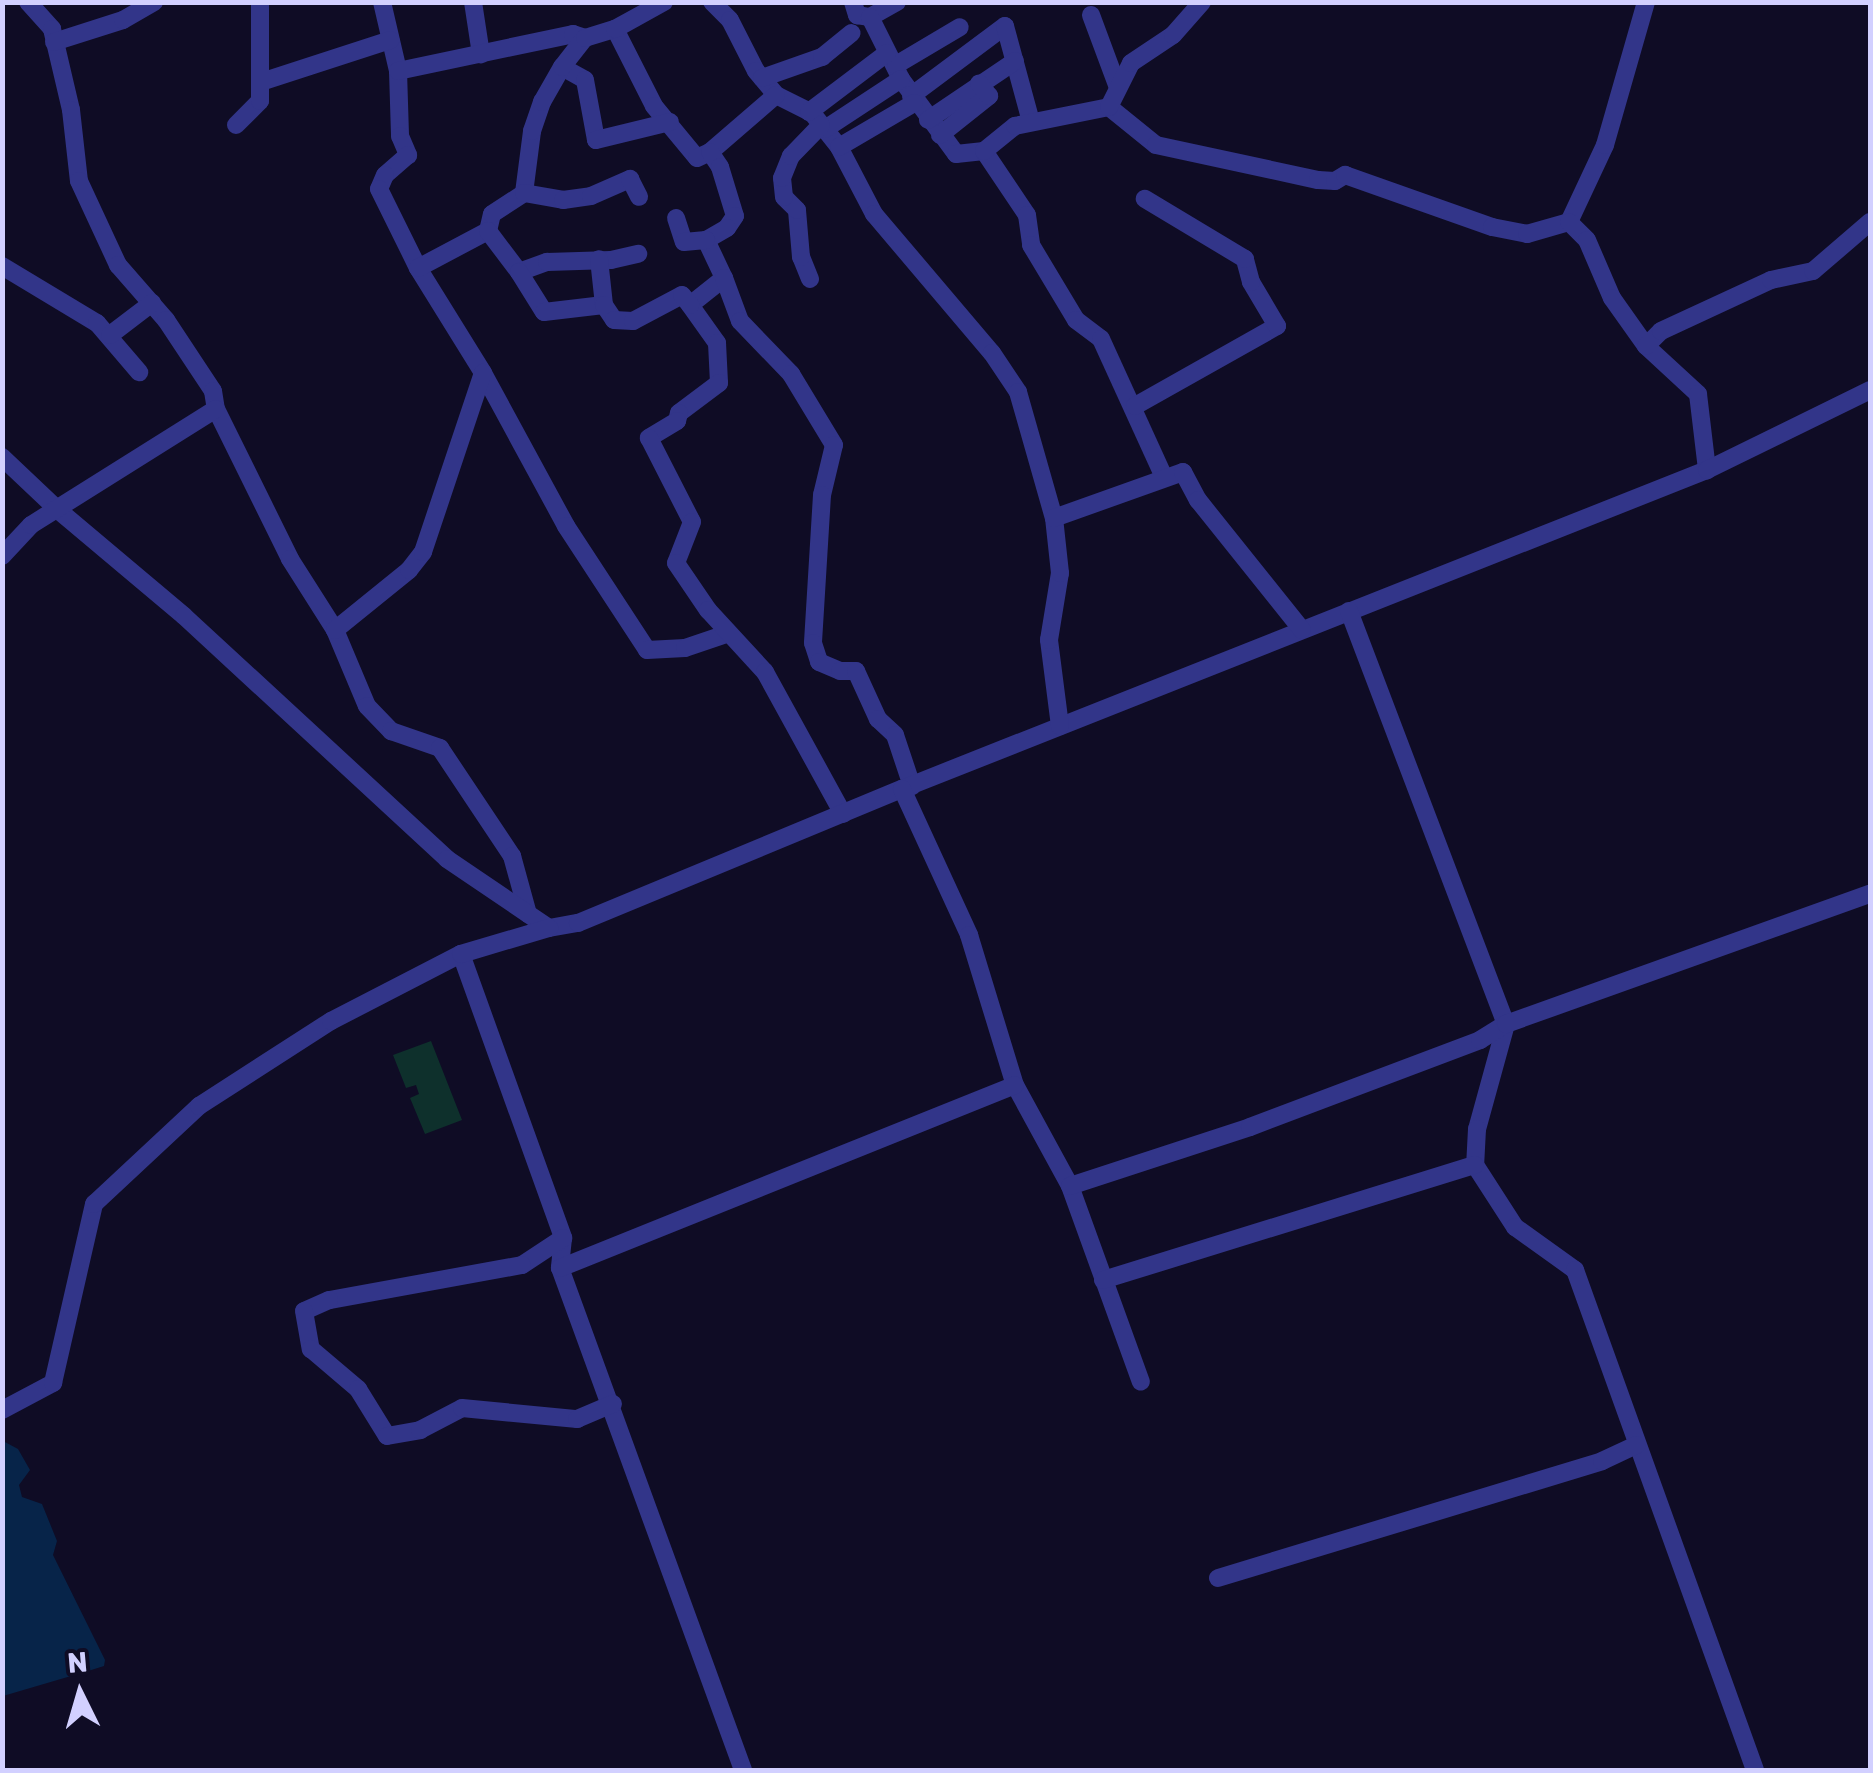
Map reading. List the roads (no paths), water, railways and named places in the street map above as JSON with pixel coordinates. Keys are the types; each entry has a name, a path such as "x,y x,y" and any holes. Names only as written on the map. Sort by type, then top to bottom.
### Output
{"street":[{"path":"28,2 52,29 71,110 80,182 118,265 152,303 213,391 216,409 290,559 334,630 367,706 391,731 440,748 512,856 528,914"},
{"path":"54,42 123,20 154,2"},
{"path":"236,125 260,100 260,2"},
{"path":"382,2 398,71 400,136 408,154 386,175 379,190 418,268 483,373 566,526 647,650 685,648 728,633"},
{"path":"472,2 481,54"},
{"path":"524,193 532,131 542,102 562,67 585,38 615,28 664,2"},
{"path":"712,2 730,20 762,78 776,95 819,122 839,147 874,214 992,353 1018,392 1054,518 1060,573 1049,640 1060,726"},
{"path":"853,2 857,15 870,18 897,2"},
{"path":"1110,107 1156,145 1318,180 1335,181 1345,175 1492,227 1527,234 1569,222 1605,145 1646,2"},
{"path":"1110,107 1130,62 1173,36 1198,5"},
{"path":"1091,16 1117,85"},
{"path":"870,18 913,100 956,154 984,151 998,136 1031,122 1110,107"},
{"path":"839,147 913,100 1004,26 1031,122"},
{"path":"810,278 801,257 797,210 784,197 782,178 791,156 819,122 894,66 960,27"},
{"path":"615,28 654,106 697,158 710,152 776,95"},
{"path":"398,71 572,34 585,38"},
{"path":"762,78 822,57 852,34"},
{"path":"261,82 390,40"},
{"path":"934,128 979,83 1016,62"},
{"path":"819,122 894,66"},
{"path":"562,67 585,80 596,140 670,122"},
{"path":"984,151 1027,215 1031,245 1076,320 1101,338 1164,477"},
{"path":"676,218 684,242 706,240 726,228 735,216 720,167 710,152"},
{"path":"418,268 488,231 492,214 524,193 562,200 591,196 630,178 639,197"},
{"path":"1135,406 1277,326 1252,282 1246,259 1191,230 1145,199"},
{"path":"1569,222 1587,240 1612,298 1646,346 1698,394 1708,470"},
{"path":"1646,346 1661,331 1772,280 1812,271 1870,222"},
{"path":"488,231 544,312 604,305"},
{"path":"706,240 740,321 791,374 820,416 834,445 822,495 813,643 820,662 840,671 856,671 878,719 895,735 907,788 969,935 1016,1085 1070,1186 1142,1382"},
{"path":"519,272 546,262 638,254"},
{"path":"599,259 604,305 614,320 632,321 682,295 717,343 718,384 679,413 677,421 649,438 692,522 676,563 728,633 765,672 843,814"},
{"path":"2,266 97,322 139,372"},
{"path":"690,304 724,278"},
{"path":"110,336 152,303"},
{"path":"334,630 392,584 423,552 483,373"},
{"path":"2,1410 53,1382 94,1204 198,1106 332,1020 461,954 578,922 1708,470 1870,390"},
{"path":"2,556 31,524 216,409"},
{"path":"2,457 184,616 447,859 549,928"},
{"path":"1054,518 1183,472 1198,500 1302,630"},
{"path":"1350,611 1506,1024 1477,1129 1476,1164 1515,1227 1575,1270 1755,1770"},
{"path":"1070,1186 1250,1127 1480,1040 1506,1024 1870,894"},
{"path":"461,954 563,1238 560,1268 613,1404 743,1770"},
{"path":"560,1268 1016,1085"},
{"path":"1103,1280 1476,1164"},
{"path":"563,1238 522,1265 328,1300 304,1311 311,1349 358,1389 387,1436 420,1430 462,1408 577,1420 613,1404"},
{"path":"1218,1578 1602,1461 1637,1445"}],"water":[{"path":"3,1441 18,1449 30,1470 19,1485 22,1497 42,1504 57,1541 53,1555 105,1660 104,1666 3,1696"}]}
